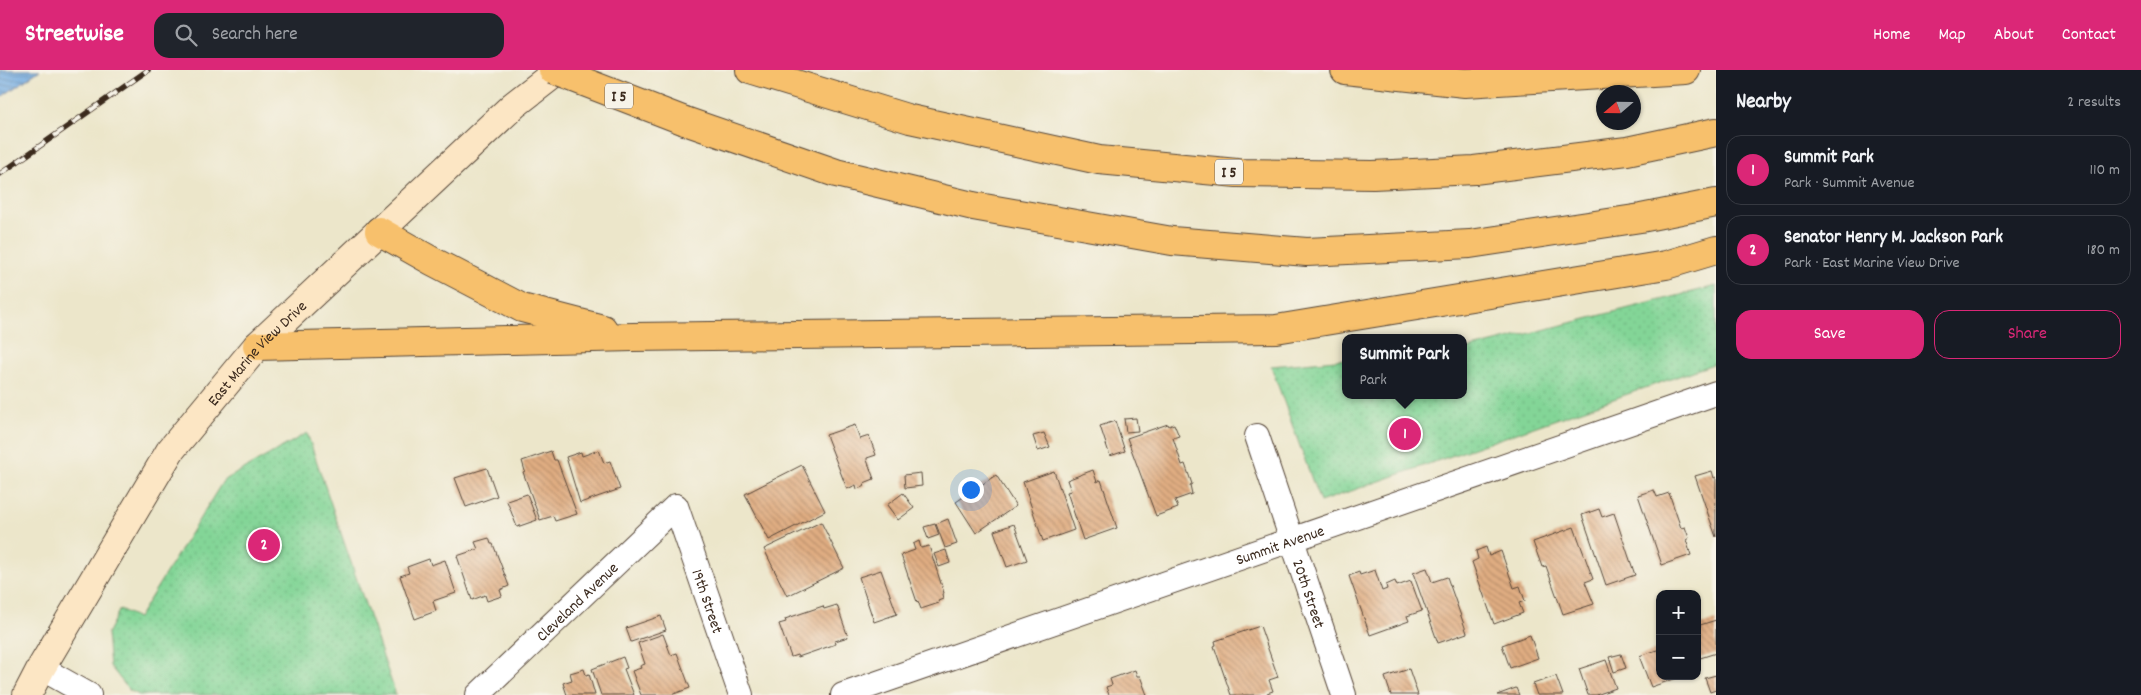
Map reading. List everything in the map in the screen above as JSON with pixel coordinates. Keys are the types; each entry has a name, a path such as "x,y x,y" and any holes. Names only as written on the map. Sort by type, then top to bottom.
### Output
{"highway":[{"name":"I 5","path":"553,70 685,121 836,173 973,206 1172,241 1307,252 1470,244 1640,218 1716,203"},
{"name":"I 5","path":"751,70 910,119 1099,160 1237,172 1373,175 1474,170 1627,151 1716,132"},
{"path":"1345,70 1465,83 1686,70"},
{"path":"379,231 522,308 633,337"},
{"path":"257,346 633,337 1276,329 1666,265 1716,250"}],"main road":[{"name":"East Marine View Drive","path":"27,695 41,668 170,451 257,346 514,105 559,70"}],"street":[{"name":"Summit Avenue","path":"843,695 1291,542 1716,393"},
{"name":"20th Street","path":"1256,436 1344,695"},
{"name":"Cleveland Avenue","path":"478,695 676,506"},
{"name":"19th Street","path":"676,506 741,695"},
{"path":"41,668 88,695"}],"green space":[{"path":"1716,286 1716,363 1320,502 1271,366 1342,359 1342,399 1467,399 1467,349"},
{"path":"307,433 396,695 139,695 129,690 110,666 107,634 120,609 138,618 223,481"}],"water":[{"path":"0,70 40,70 0,98"}],"building":[{"path":"1136,418 1138,431 1126,432 1124,419"},
{"path":"1115,421 1125,451 1110,456 1100,426"},
{"path":"1168,424 1169,426 1174,424 1179,436 1173,438 1182,465 1185,464 1192,484 1190,485 1192,494 1175,500 1178,508 1156,516 1127,438"},
{"path":"855,425 860,439 869,436 876,455 867,458 874,479 864,483 865,486 857,489 856,485 847,489 826,435"},
{"path":"1044,433 1050,447 1038,451 1033,436"},
{"path":"599,450 604,463 610,461 620,489 580,503 566,457 581,452 582,456"},
{"path":"551,451 554,460 557,460 577,514 555,521 553,516 540,520 523,472 525,471 522,461"},
{"path":"802,465 825,511 769,540 745,494"},
{"path":"487,468 497,496 466,507 455,478"},
{"path":"1093,470 1097,482 1101,480 1117,528 1083,540 1067,492 1071,491 1067,480"},
{"path":"1054,471 1074,530 1043,541 1023,482"},
{"path":"1712,471 1714,478 1716,477 1716,537 1695,476"},
{"path":"921,473 922,486 905,488 904,475"},
{"path":"996,475 1016,506 976,533 956,502"},
{"path":"1654,490 1657,497 1669,493 1681,528 1685,527 1689,538 1686,540 1691,555 1662,565 1638,495"},
{"path":"903,493 914,508 898,520 887,505"},
{"path":"527,494 537,520 517,527 507,501"},
{"path":"1599,509 1602,517 1614,513 1635,575 1606,585 1582,515"},
{"path":"948,519 957,544 945,548 936,524"},
{"path":"821,522 844,568 787,596 764,549"},
{"path":"935,524 939,535 928,539 924,527"},
{"path":"1014,524 1027,560 1007,567 994,531"},
{"path":"1574,527 1593,579 1585,582 1594,604 1563,614 1546,566 1542,567 1533,542"},
{"path":"489,538 509,586 500,590 502,596 487,601 485,595 472,600 457,556 478,549 475,542"},
{"path":"919,541 921,548 929,546 944,593 942,594 943,599 938,601 939,603 921,609 901,555 915,550 913,544"},
{"path":"1486,547 1489,556 1501,551 1514,588 1520,586 1525,601 1519,603 1523,613 1494,624 1472,562 1478,559 1476,551"},
{"path":"946,550 950,563 939,567 934,554"},
{"path":"429,559 431,565 445,560 456,593 433,601 436,611 415,619 400,576 409,573 407,567"},
{"path":"1427,568 1432,582 1447,577 1467,633 1438,643 1413,573"},
{"path":"881,570 897,614 874,622 859,577"},
{"path":"1375,570 1382,591 1387,589 1386,585 1395,581 1397,586 1411,581 1422,611 1407,616 1409,621 1370,635 1349,576 1359,572 1360,575"},
{"path":"837,605 848,637 835,641 836,644 798,657 797,655 791,657 779,624 786,622 785,619 823,606 824,609"},
{"path":"661,616 666,630 631,642 626,628"},
{"path":"1716,620 1716,653 1701,658 1701,635 1701,625"},
{"path":"1260,626 1278,677 1269,680 1273,691 1267,693 1268,695 1231,695 1214,646 1216,645 1215,641"},
{"path":"663,634 671,655 677,653 690,688 671,695 641,695 632,671 641,668 640,666 645,664 638,643"},
{"path":"1530,635 1538,658 1510,668 1502,645"},
{"path":"1656,650 1656,680 1671,680 1651,687 1639,656"},
{"path":"1621,654 1626,668 1614,672 1609,657"},
{"path":"623,657 627,668 624,669 634,695 601,695 592,669"},
{"path":"1606,660 1616,688 1596,695 1588,695 1579,669"},
{"path":"584,669 586,675 589,674 595,695 567,695 563,683 572,680 570,673"},
{"path":"1409,669 1418,695 1391,695 1385,677"},
{"path":"1135,670 1137,676 1140,676 1147,695 1109,695 1106,687 1112,685 1110,679"},
{"path":"1716,675 1716,690 1710,692 1705,678"},
{"path":"1556,676 1563,695 1537,695 1533,684"},
{"path":"1516,688 1519,695 1497,695"}],"railway":[{"path":"0,174 148,70"}],"place":[{"name":"Summit Park","path":"1405,434"},
{"name":"Senator Henry M. Jackson Park","path":"264,545"}]}
